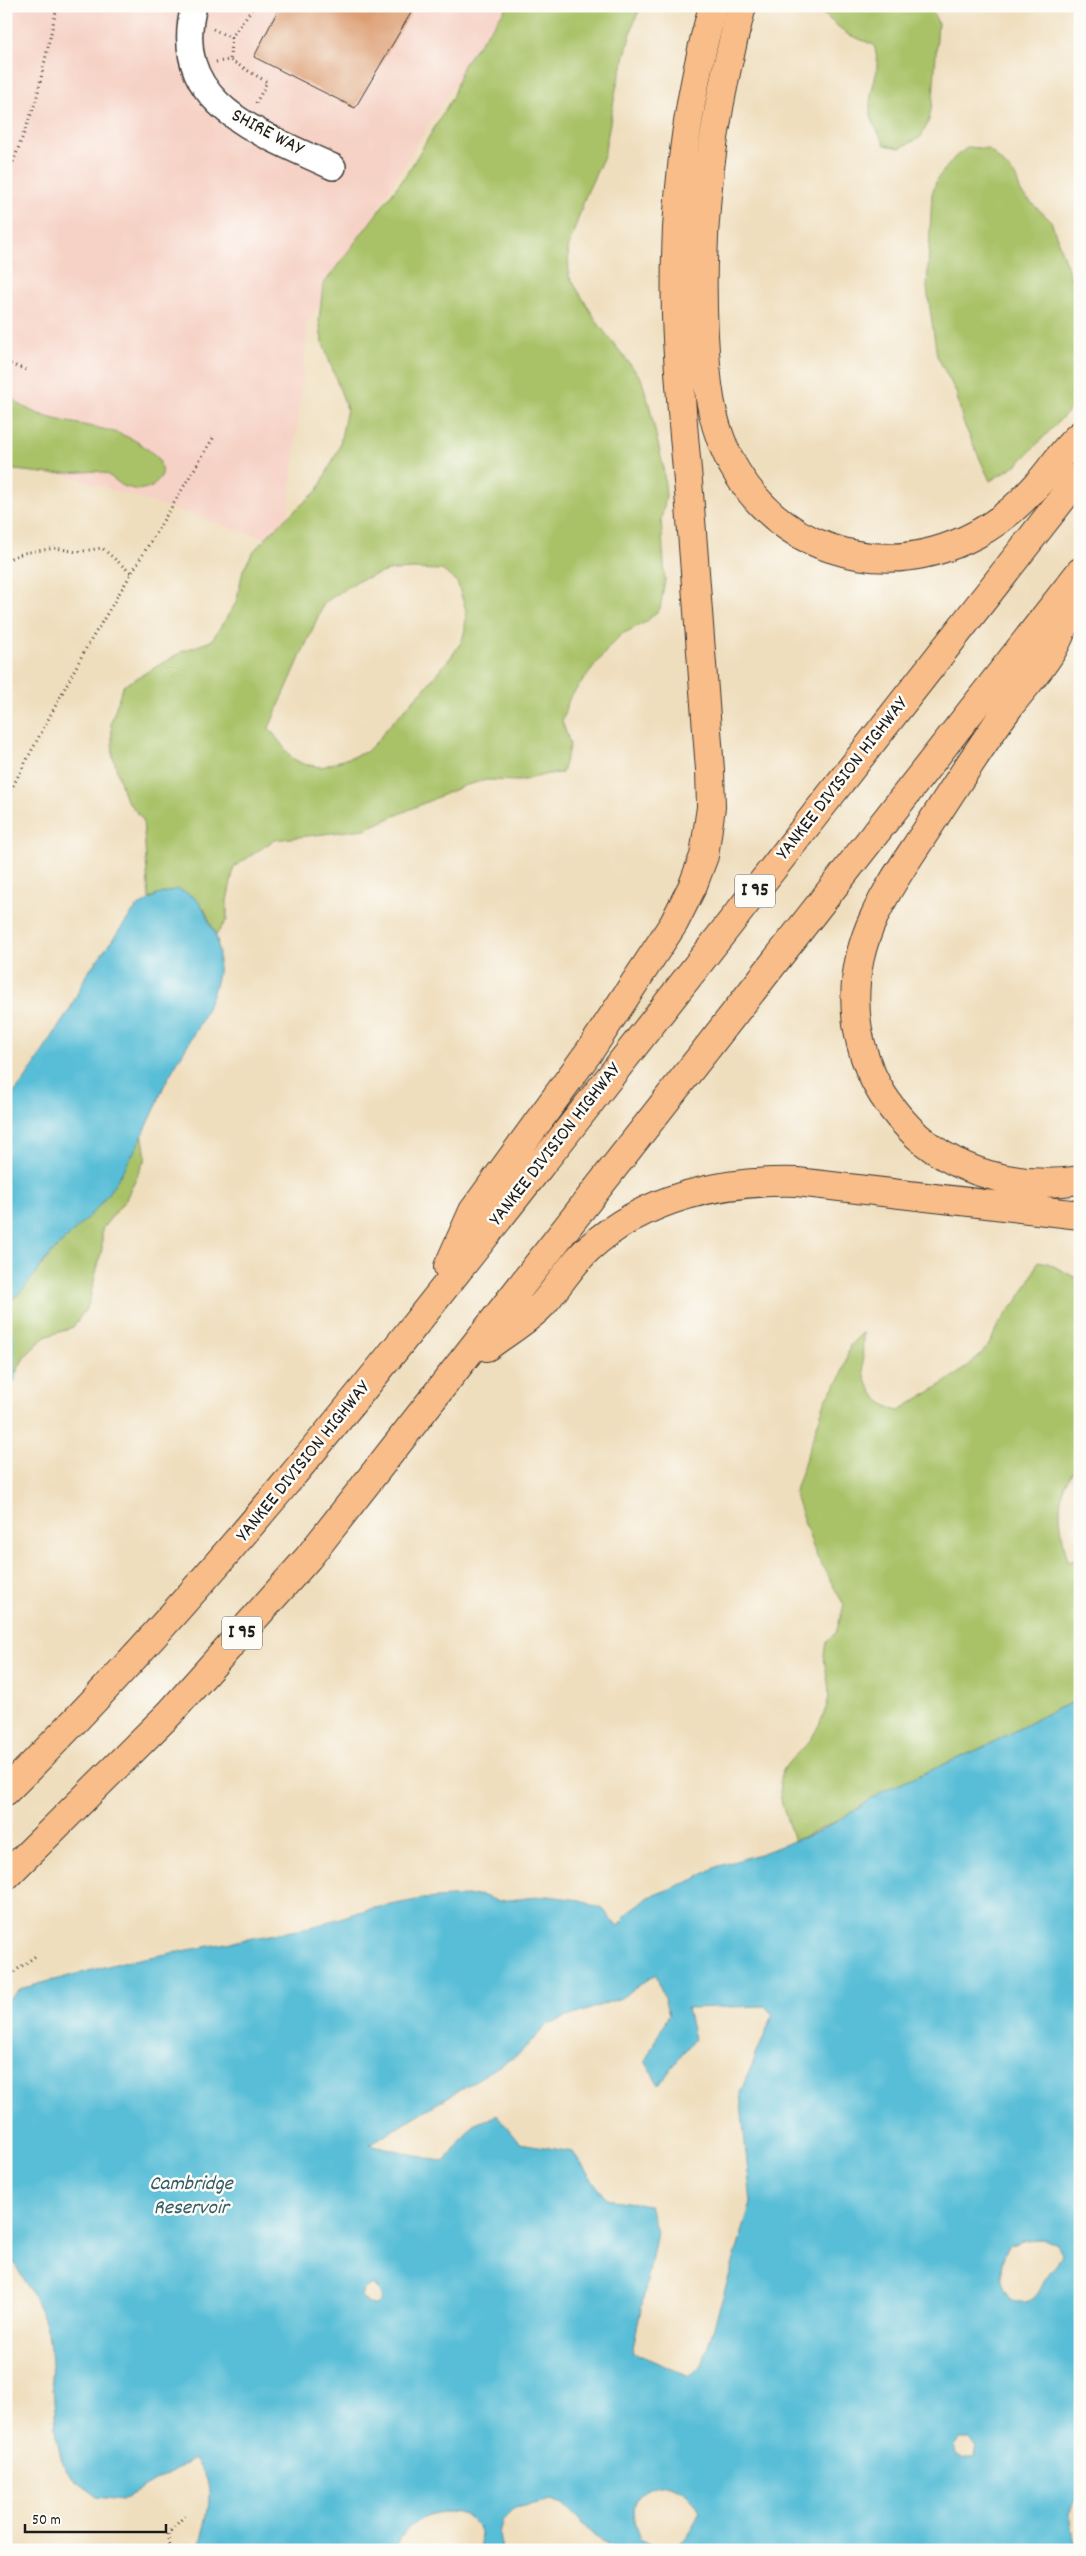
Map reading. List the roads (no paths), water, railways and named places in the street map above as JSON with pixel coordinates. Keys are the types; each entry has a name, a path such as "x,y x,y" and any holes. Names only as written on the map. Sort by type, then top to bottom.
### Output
{"highway":[{"path":"430,1307 473,1211 549,1109 652,959 687,898 704,856 711,807 710,770 679,365 676,287 678,210 686,141 698,72 714,6"},
{"path":"742,6 721,93 714,140 708,195 703,286 710,399 719,436 735,471 746,488 782,522 820,545 858,556 911,557 945,549 997,521 1031,491 1080,435"},
{"name":"YANKEE DIVISION HIGHWAY","path":"6,1791 125,1670 217,1567 306,1462 430,1307 1080,476"},
{"name":"I 95","path":"6,1876 170,1713 308,1558 1080,572"},
{"path":"1080,587 1052,650 972,760 882,900 862,946 854,994 857,1028 872,1076 890,1107 923,1141 949,1159 992,1176 1046,1183 1080,1180"},
{"path":"456,1370 541,1306 580,1257 603,1237 648,1210 707,1188 753,1182 797,1182 1080,1215"}],"street":[{"name":"SHIRE WAY","path":"194,6 190,25 193,65 215,102 231,116 254,130 333,167"}],"water":[{"path":"177,889 198,901 215,934 219,956 212,996 204,1015 164,1086 143,1134 116,1182 95,1210 48,1257 24,1288 6,1300 6,1102 24,1081 70,1009 86,975 136,908 157,895"},
{"name":"Cambridge Reservoir","path":"1080,1700 1080,2492 1075,2499 1070,2513 1071,2528 1079,2550 617,2550 594,2536 563,2504 551,2500 515,2508 503,2520 499,2534 502,2550 478,2550 480,2534 475,2522 463,2515 448,2512 432,2514 416,2521 404,2533 397,2550 198,2550 207,2514 209,2491 207,2479 194,2459 122,2500 97,2497 74,2480 62,2463 57,2439 49,2339 40,2309 6,2248 6,2000 23,1988 123,1962 308,1928 369,1909 422,1899 481,1895 498,1901 548,1896 580,1900 604,1910 612,1921 620,1926 627,1913 649,1897 693,1880 716,1867 759,1854 818,1832 844,1818 882,1792 988,1745 1056,1709","holes":["656,1974 669,2014 645,2061 659,2085 694,2039 687,2008 765,2006 773,2015 740,2093 751,2203 702,2366 689,2376 632,2352 657,2233 649,2205 606,2199 573,2152 520,2143 497,2115 473,2125 444,2162 370,2144 519,2054 548,2024 621,1998","1041,2239 1056,2242 1062,2253 1058,2263 1047,2276 1039,2292 1032,2300 1012,2301 1004,2287 1001,2266 1009,2245 1024,2240","372,2284 379,2291 382,2300 376,2305 368,2304 362,2297 364,2289","960,2439 970,2439 976,2447 974,2458 967,2458 958,2453 955,2446","665,2484 681,2490 696,2505 699,2511 694,2524 685,2537 674,2546 667,2548 659,2547 640,2539 633,2510 634,2502 644,2491"]}],"waterway":[{"path":"6,1317 11,1335 13,1380 6,1385"}]}
